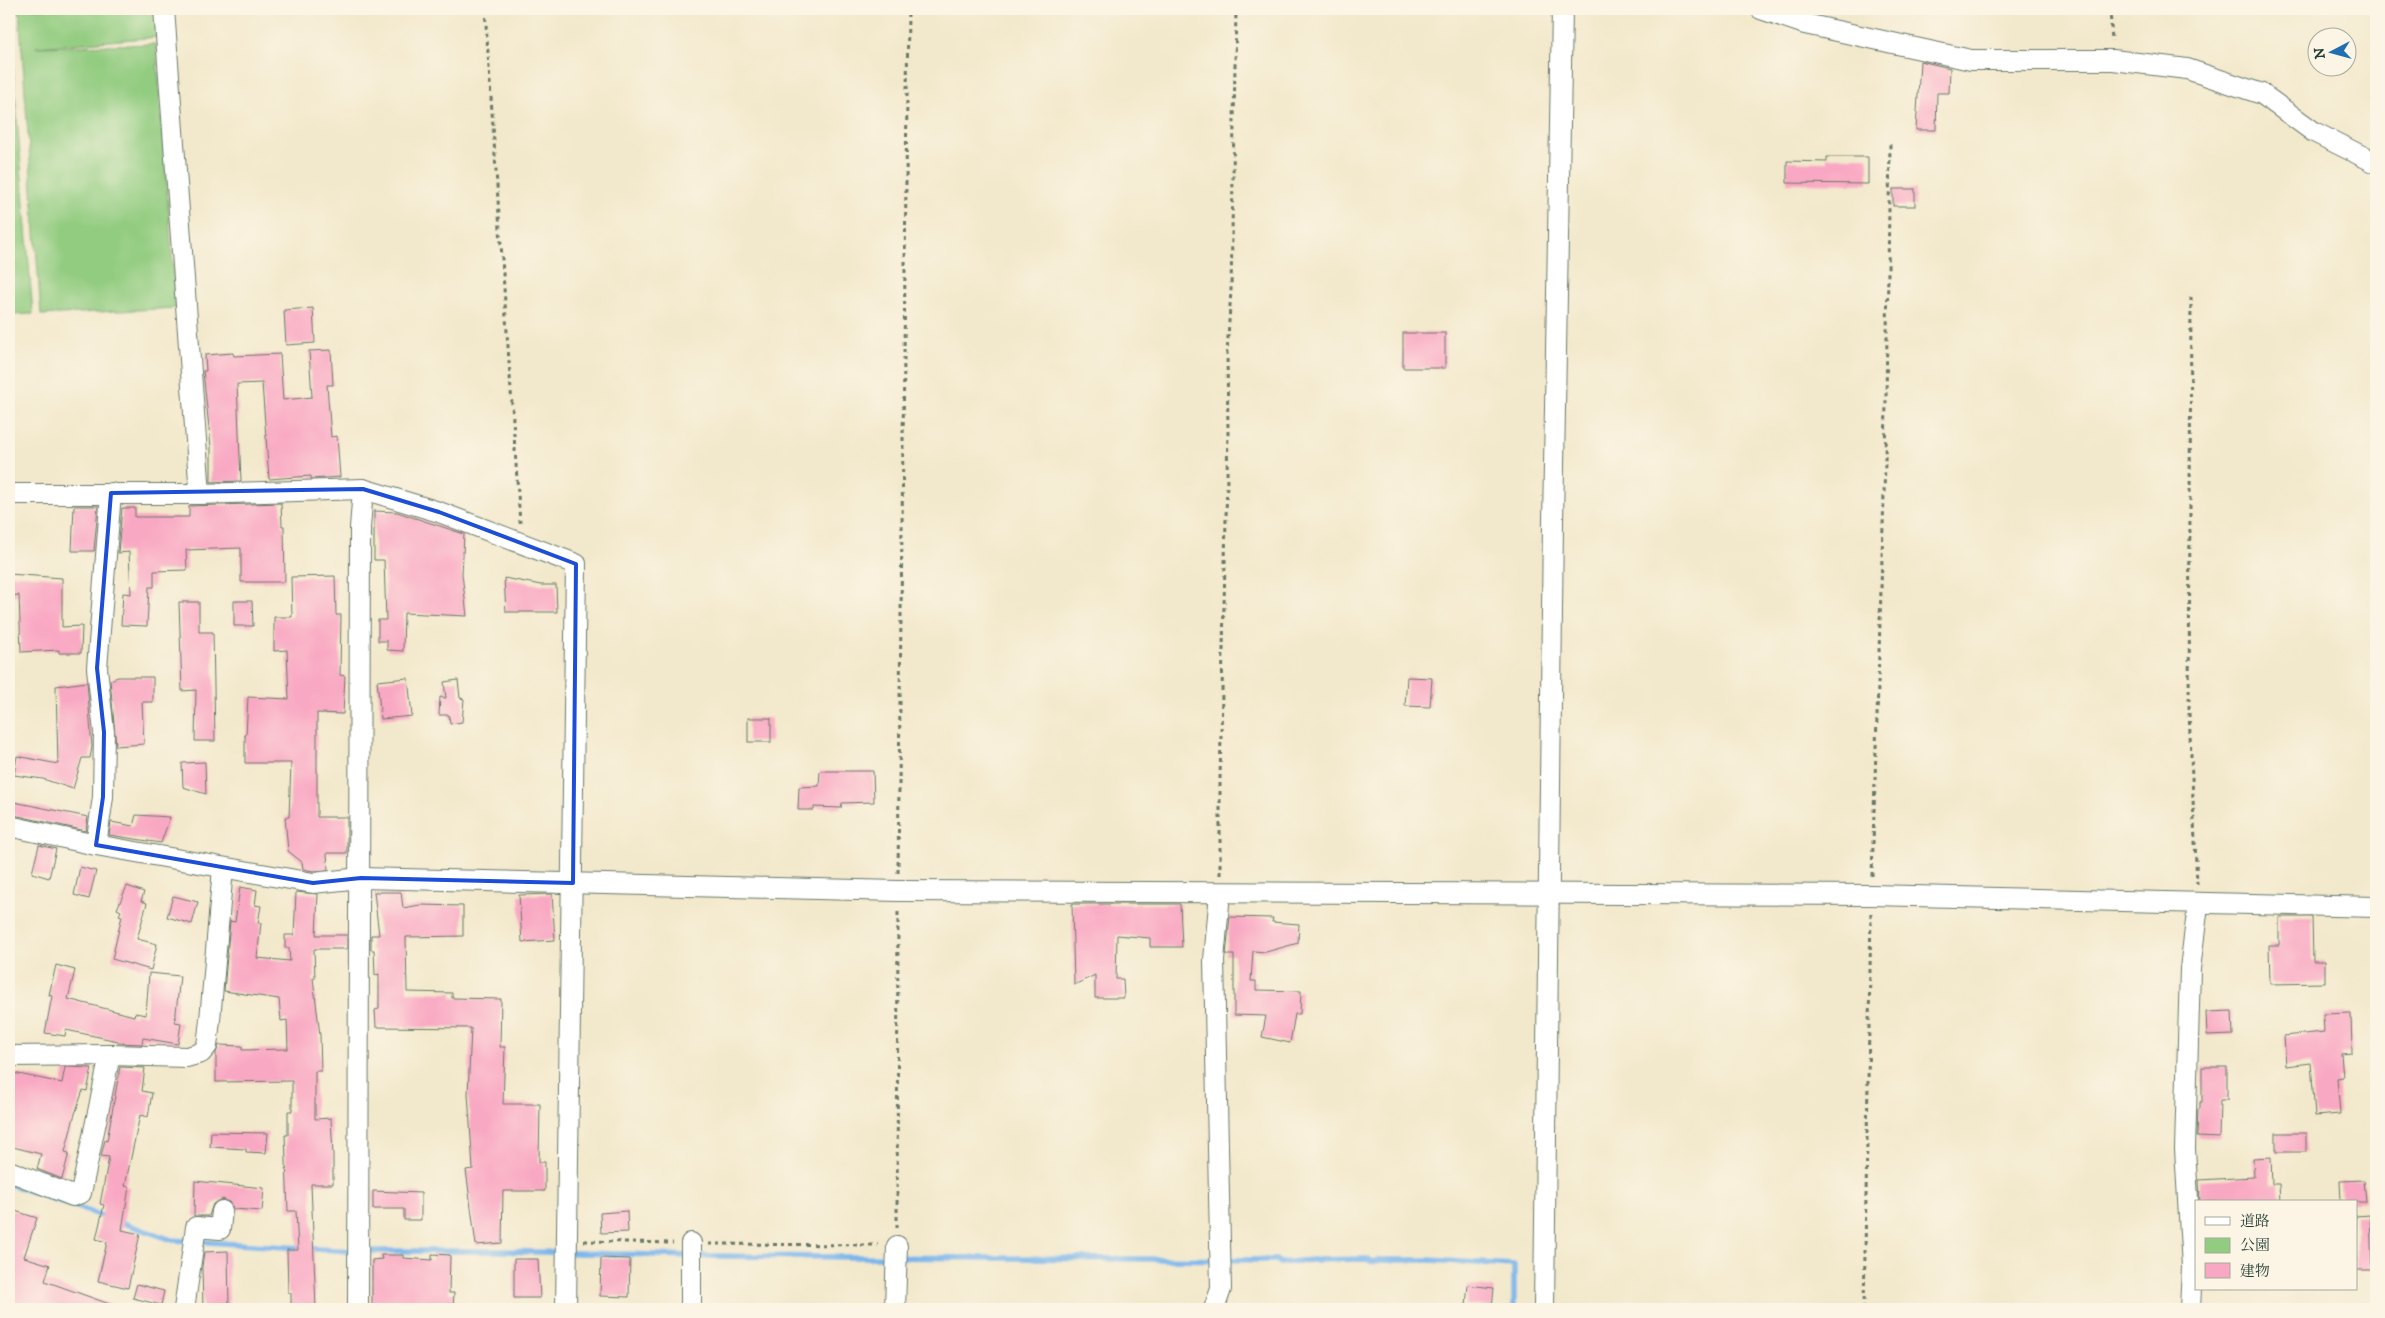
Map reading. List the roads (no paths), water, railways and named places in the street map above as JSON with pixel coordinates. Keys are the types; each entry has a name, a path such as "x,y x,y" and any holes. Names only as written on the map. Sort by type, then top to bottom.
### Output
{"street":[{"path":"164,9 200,494"},
{"path":"1544,1309 1554,418 1562,9"},
{"path":"1761,9 1805,24 1971,60 2113,60 2187,69 2262,94 2314,132 2376,163"},
{"path":"358,1309 361,878 360,528 363,489"},
{"path":"9,494 200,494 363,489 439,512 521,542 555,558 576,564 566,1309"},
{"path":"96,845 103,797 104,732 97,668 111,494"},
{"path":"9,826 96,845 313,883 361,878 898,891 1871,895 2376,907"},
{"path":"9,1056 110,1055 187,1057 200,1053 206,1046 224,868"},
{"path":"1214,1309 1221,1289 1214,960 1220,893"},
{"path":"2190,1309 2192,1268 2185,1149 2190,969 2198,904"},
{"path":"9,1171 73,1196 81,1193 110,1055"},
{"path":"184,1309 196,1226 220,1229 222,1211"},
{"path":"691,1309 692,1243"},
{"path":"895,1309 897,1246"}],"waterway":[{"path":"9,1184 108,1218"},
{"path":"117,1221 172,1240 352,1251 500,1251 697,1256 1276,1260 1279,1263 1366,1259 1373,1262 1380,1260 1429,1260 1514,1265 1514,1309"}]}
